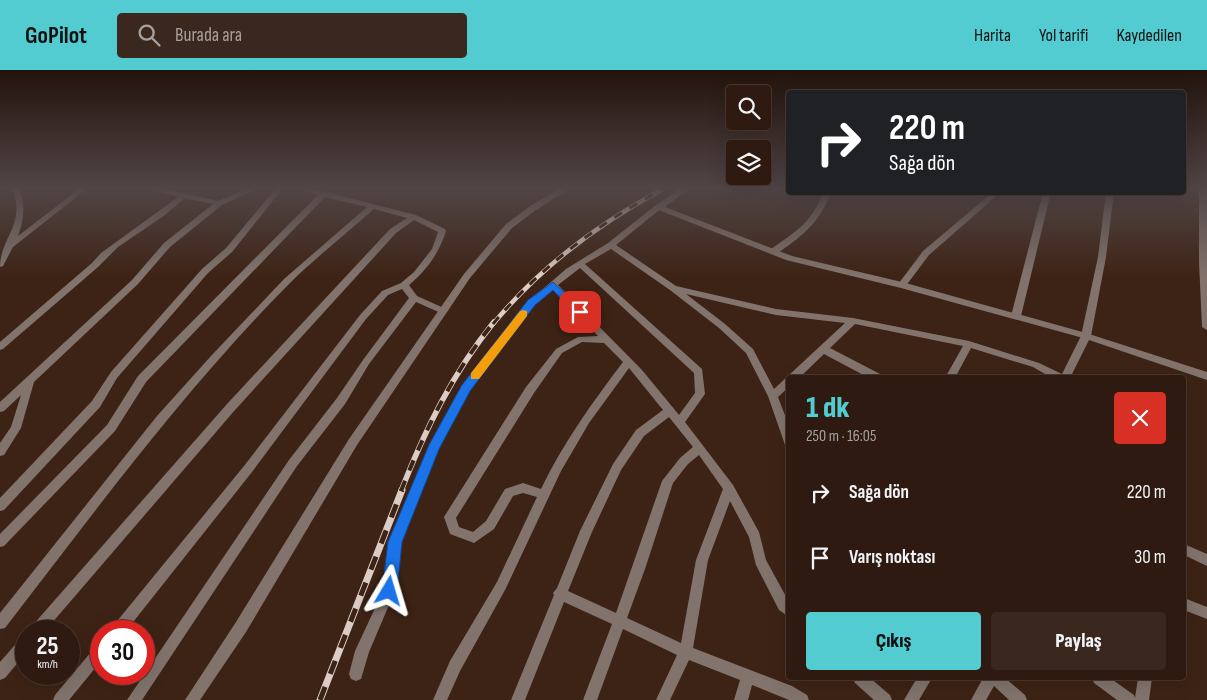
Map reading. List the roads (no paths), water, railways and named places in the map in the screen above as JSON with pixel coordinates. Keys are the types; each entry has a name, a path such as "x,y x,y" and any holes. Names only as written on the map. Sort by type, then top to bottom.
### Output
{"street":[{"path":"0,264 11,245 17,217"},
{"path":"11,245 47,217"},
{"path":"0,346 95,265 105,252 132,236 156,217"},
{"path":"0,408 135,282 167,245 201,217"},
{"path":"0,506 96,404 114,375 205,271 229,250 256,217"},
{"path":"0,542 111,428 142,379 299,217"},
{"path":"0,623 161,419 214,358 287,281 359,217"},
{"path":"47,620 231,407 314,315 393,231 412,217"},
{"path":"127,620 248,469 363,317 385,293 404,285 417,274 436,249 442,231 414,217"},
{"path":"192,700 241,627 353,442 467,276 509,226 520,217"},
{"path":"356,674 362,651 389,591 395,542 433,448 466,388 532,303 580,264 612,245 645,217"},
{"path":"688,217 789,258 902,285 1016,316 1086,336 1207,376"},
{"path":"774,252 806,228 815,217"},
{"path":"902,285 926,253 968,217"},
{"path":"1016,316 1041,217"},
{"path":"1066,375 1086,336 1102,257 1107,217"},
{"path":"1204,217 1207,328"},
{"path":"612,245 673,288 722,326 750,351 773,396 786,433"},
{"path":"580,264 699,372 700,394 679,422"},
{"path":"404,285 414,298 443,311"},
{"path":"553,285 628,362 700,448 729,488 755,536 760,561 786,608"},
{"path":"673,288 776,312 853,321 969,344 1036,365 1058,375"},
{"path":"134,700 293,463 341,401 366,362 414,298"},
{"path":"795,375 853,321"},
{"path":"544,495 523,488 509,492 490,525 474,538 454,530 450,517 530,390 559,351 581,339 607,340"},
{"path":"952,375 969,344"},
{"path":"823,349 872,375"},
{"path":"440,700 454,666 500,586 556,469 585,420 628,362"},
{"path":"0,452 16,428 30,379"},
{"path":"773,396 786,384"},
{"path":"518,700 586,531 617,467 640,433 670,411"},
{"path":"590,700 620,622 668,481 684,461 700,448"},
{"path":"663,700 686,652 702,560 729,488"},
{"path":"1186,551 1207,560"},
{"path":"560,593 686,652 787,691 802,700"},
{"path":"1186,605 1207,613"},
{"path":"0,673 15,656"},
{"path":"60,700 90,664"},
{"path":"742,700 748,675"},
{"path":"862,680 884,700"},
{"path":"911,700 924,680"},
{"path":"978,700 992,680"},
{"path":"995,680 1020,700"},
{"path":"1102,680 1129,700"},
{"path":"1142,700 1145,680"}],"railway":[{"path":"493,324 511,303 551,265 572,247 615,217"},
{"path":"401,491 430,424 452,382 494,322"},
{"path":"320,700 402,490"}]}
